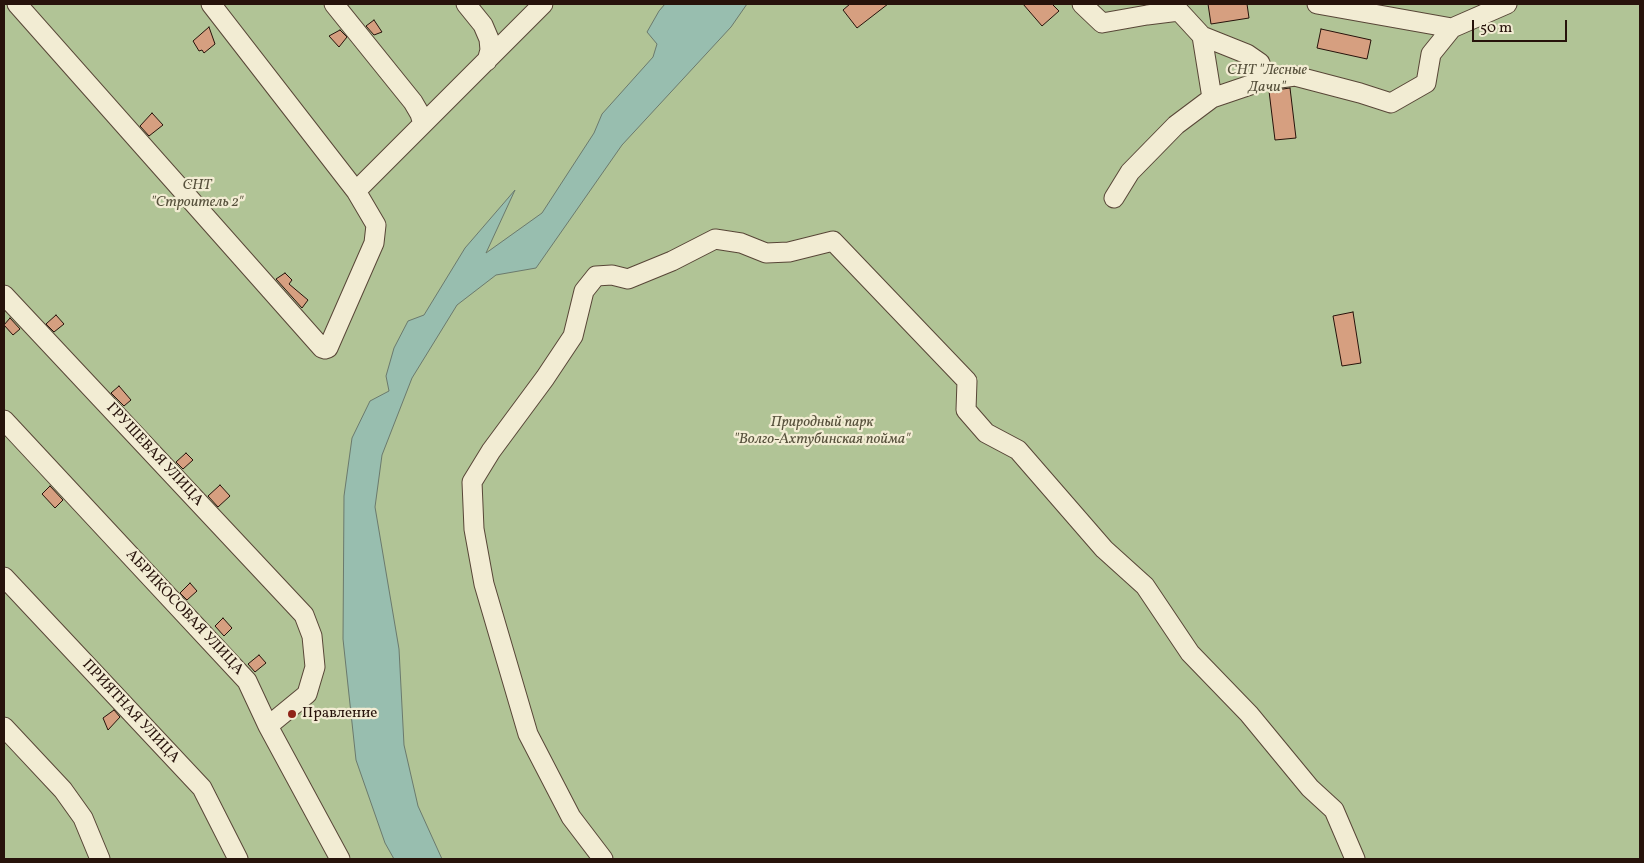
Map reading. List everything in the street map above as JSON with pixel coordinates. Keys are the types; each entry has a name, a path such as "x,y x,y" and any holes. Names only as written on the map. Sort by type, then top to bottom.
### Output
{"street":[{"path":"17,4 322,348 328,348 374,243 376,225 356,192 211,4"},
{"path":"334,4 413,102 424,124"},
{"path":"466,4 483,25 489,39 490,50 487,61"},
{"path":"356,192 542,4"},
{"path":"1082,4 1102,23 1179,11 1202,36 1248,54 1260,63 1265,80"},
{"path":"1317,4 1452,28"},
{"path":"1114,198 1130,172 1176,125 1212,98 1265,80 1295,76 1390,103 1426,83 1431,54 1452,28 1507,4"},
{"path":"1202,36 1212,98"},
{"path":"603,859 571,817 528,734 484,584 474,529 472,482 491,451 545,378 572,336 584,291 596,276 628,279 672,261 715,238 741,243 766,252 789,252 833,241 967,381 966,410 986,432 1018,450 1104,549 1145,586 1190,653 1249,714 1310,788 1334,810 1355,859"},
{"name":"ГРУШЕВАЯ УЛИЦА","path":"4,295 304,615 312,636 315,666 307,694 268,726"},
{"name":"АБРИКОСОВАЯ УЛИЦА","path":"4,420 246,681 268,726 340,859"},
{"name":"ПРИЯТНАЯ УЛИЦА","path":"4,577 202,788 238,859"},
{"path":"4,727 63,790 83,818 100,859"}],"green space":[{"name":"Природный парк \"Волго-Ахтубинская пойма\"","path":"4,4 1640,4 1640,859 4,859"}],"shaded area":[{"path":"665,4 747,4 731,27 622,145 536,268 496,275 457,305 412,378 382,455 375,507 399,649 404,745 418,806 442,859 394,859 385,843 356,760 343,639 344,496 352,438 370,401 389,391 386,376 394,348 408,321 424,315 465,248 515,190 486,253 542,213 594,133 602,114 653,57 657,44 647,32"}],"building":[{"path":"850,4 888,4 857,28 843,10"},
{"path":"1023,4 1052,4 1059,11 1042,26"},
{"path":"1208,4 1247,4 1249,18 1211,24"},
{"path":"374,20 382,32 374,35 366,26"},
{"path":"209,27 215,44 204,53 202,50 199,51 193,41"},
{"path":"1321,29 1371,40 1367,59 1317,48"},
{"path":"340,30 347,37 339,47 329,36"},
{"path":"1290,88 1296,138 1275,140 1269,91"},
{"path":"152,113 163,125 149,136 140,126"},
{"path":"285,273 292,280 289,284 308,300 302,308 276,279"},
{"path":"1353,312 1361,363 1342,366 1333,316"},
{"path":"56,315 64,324 54,332 46,324"},
{"path":"10,318 20,329 13,335 4,325"},
{"path":"119,386 131,400 124,406 111,393"},
{"path":"186,453 193,460 183,469 176,462"},
{"path":"220,485 230,496 218,507 208,496"},
{"path":"50,486 63,500 55,508 42,494"},
{"path":"190,583 197,591 187,600 180,593"},
{"path":"223,618 232,628 224,636 215,626"},
{"path":"259,655 266,663 255,672 248,664"},
{"path":"114,710 120,717 108,730 103,718"}],"place":[{"name":"Правление","path":"292,714"}],"park label":[{"name":"СНТ \"Лесные Дачи\"","path":"1267,80"},
{"name":"СНТ \"Строитель 2\"","path":"197,194"}]}
